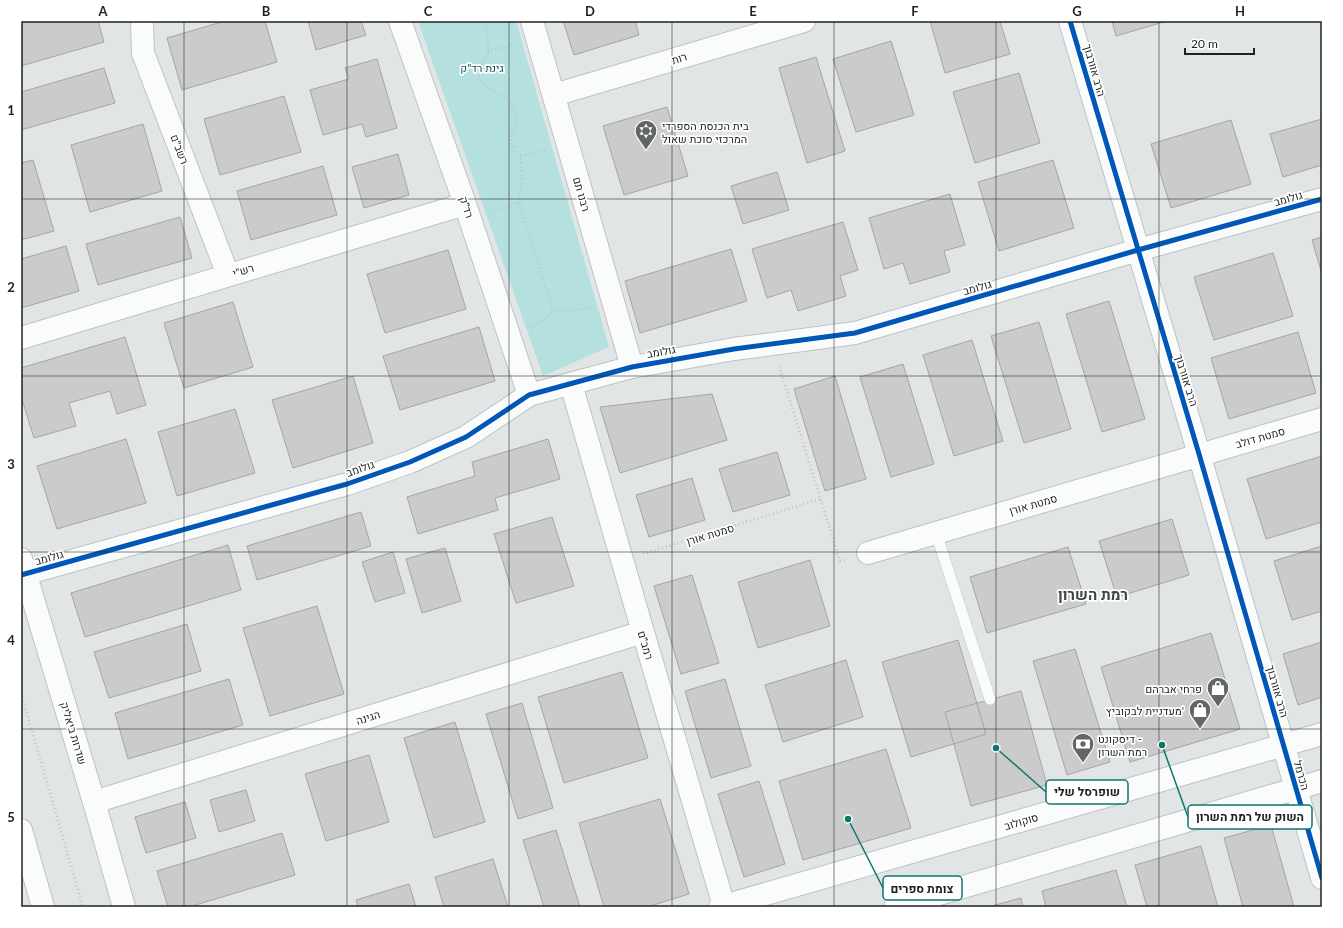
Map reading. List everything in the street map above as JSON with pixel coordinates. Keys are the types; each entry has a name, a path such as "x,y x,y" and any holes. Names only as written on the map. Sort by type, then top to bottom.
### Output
{"street":[{"name":"רשב\"ם","path":"142,21 143,53 228,275"},
{"name":"רד\"ק","path":"400,21 468,212 529,395"},
{"name":"רות","path":"554,96 804,21"},
{"name":"הרב אוורבוך","path":"1070,21 1284,746"},
{"name":"רבנו תם","path":"534,28 632,367"},
{"name":"גולומב","path":"23,570 347,484 403,464 466,437 529,395 632,367 734,349 855,332 1138,250 1322,199"},
{"name":"רש\"י","path":"21,338 228,275 468,212"},
{"name":"רמב\"ם","path":"571,384 722,906"},
{"name":"סמטת דולב","path":"1199,454 1322,419"},
{"name":"סמטת אורן","path":"868,553 1199,454"},
{"name":"שדרות ביאליק","path":"23,570 94,802 124,907"},
{"name":"הגינה","path":"94,802 642,632"},
{"name":"סוקולוב","path":"722,906 1322,734"},
{"name":"הכרמל","path":"1284,746 1322,878"},
{"path":"895,907 1322,781"},
{"path":"21,830 43,907"}],"lane":[{"path":"936,533 990,699"}],"path":[{"path":"484,21 488,35 488,52 478,79 506,99 516,111 516,125 510,138 514,152 521,156 522,180 519,202 553,312 614,305"},
{"path":"488,52 534,28"},
{"path":"468,212 519,202"},
{"path":"772,344 840,561 868,553"},
{"path":"21,693 83,907"}],"green space":[{"name":"גינת רד\"ק","path":"418,21 516,21 609,347 543,376"}],"building":[{"path":"21,21 98,21 104,42 21,66"},
{"path":"225,21 265,21 277,62 182,90 167,38"},
{"path":"308,21 361,21 366,35 316,50"},
{"path":"563,21 635,21 639,35 574,55"},
{"path":"930,21 1000,21 1010,54 945,73"},
{"path":"1112,21 1167,21 1116,36"},
{"path":"891,41 914,115 856,132 833,59"},
{"path":"816,57 845,151 807,163 779,68"},
{"path":"377,59 397,128 366,137 362,124 323,135 310,90 349,79 345,68"},
{"path":"104,68 115,103 21,130 21,92"},
{"path":"1019,73 1040,143 975,163 953,92"},
{"path":"284,96 301,152 220,175 204,119"},
{"name":"בית הכנסת הספרדי המרכזי סוכת שאול","path":"667,107 688,176 624,195 603,126"},
{"path":"1322,119 1322,165 1283,177 1270,134"},
{"path":"1231,120 1251,184 1171,208 1151,144"},
{"path":"143,124 162,191 90,212 71,145"},
{"path":"398,154 409,195 364,208 352,167"},
{"path":"33,160 54,231 21,240 21,163"},
{"path":"1053,160 1074,228 999,251 978,182"},
{"path":"323,166 337,215 251,240 237,191"},
{"path":"777,172 789,210 743,224 731,186"},
{"path":"950,194 965,245 944,251 950,272 910,284 903,263 884,269 869,218"},
{"path":"180,217 192,258 98,285 86,244"},
{"path":"843,222 858,270 840,276 846,296 798,311 791,290 767,298 752,249"},
{"path":"1322,237 1322,274 1312,240"},
{"path":"66,246 79,291 21,308 21,259"},
{"path":"731,249 747,301 640,333 625,281"},
{"path":"448,250 466,309 385,333 367,274"},
{"path":"1273,253 1293,316 1214,340 1194,277"},
{"path":"1109,301 1145,419 1102,432 1066,314"},
{"path":"233,302 253,367 184,388 164,323"},
{"path":"1039,322 1071,429 1024,443 991,336"},
{"path":"479,327 495,381 400,410 383,356"},
{"path":"1298,332 1316,393 1229,419 1211,358"},
{"path":"125,337 146,405 117,414 110,391 69,403 76,426 34,438 21,396 21,368"},
{"path":"972,340 1003,441 954,456 923,355"},
{"path":"903,364 934,464 891,477 860,377"},
{"path":"353,376 373,443 293,468 272,400"},
{"path":"835,376 866,479 825,491 794,389"},
{"path":"712,394 727,440 620,473 600,407"},
{"path":"235,409 255,473 177,496 158,432"},
{"path":"126,439 146,503 57,529 37,466"},
{"path":"548,439 560,479 495,498 498,510 418,534 407,497 475,476 472,462"},
{"path":"777,452 790,495 733,512 719,469"},
{"path":"1322,456 1322,522 1266,539 1247,479"},
{"path":"692,478 705,520 649,537 636,495"},
{"path":"361,512 371,546 257,580 247,546"},
{"path":"552,517 574,586 516,603 494,534"},
{"path":"1172,519 1189,575 1117,597 1099,541"},
{"path":"228,545 241,590 85,637 71,593"},
{"path":"1322,546 1322,611 1292,620 1274,561"},
{"path":"1068,547 1086,604 987,633 970,577"},
{"path":"445,548 461,601 422,613 406,559"},
{"path":"393,552 405,593 375,602 362,562"},
{"path":"810,560 830,626 758,648 738,582"},
{"path":"692,575 719,663 681,674 654,586"},
{"path":"317,606 344,694 270,716 243,628"},
{"path":"187,624 201,671 109,698 94,652"},
{"path":"1211,633 1240,729 1130,762 1101,667"},
{"path":"958,640 986,734 911,757 882,662"},
{"path":"1322,642 1322,697 1298,705 1283,654"},
{"path":"1075,649 1110,762 1067,775 1033,661"},
{"path":"846,660 863,717 783,742 765,685"},
{"path":"622,672 648,758 564,783 538,697"},
{"path":"229,679 243,725 128,759 115,713"},
{"path":"725,679 751,766 711,778 685,691"},
{"path":"1021,691 1047,785 971,806 945,712"},
{"path":"522,703 553,808 518,819 486,714"},
{"path":"455,722 485,822 434,838 404,738"},
{"path":"886,749 911,828 803,860 779,781"},
{"path":"369,755 389,822 326,841 305,774"},
{"path":"759,781 785,864 744,877 718,794"},
{"path":"246,790 255,821 219,832 210,800"},
{"path":"660,799 689,894 647,907 604,907 579,823"},
{"path":"185,802 196,838 146,853 135,817"},
{"path":"1271,825 1294,907 1243,907 1224,838"},
{"path":"556,830 580,907 544,907 523,840"},
{"path":"282,833 295,875 189,907 168,907 157,871"},
{"path":"1201,846 1218,907 1147,907 1135,865"},
{"path":"493,859 508,907 444,907 435,877"},
{"path":"1116,870 1127,907 1046,907 1042,891"},
{"path":"409,884 416,907 358,907 356,900"},
{"path":"1021,898 1023,907 988,907"}],"cycle path":[{"path":"1070,21 1199,454 1322,878"},
{"path":"21,575 347,484 410,462 466,437 529,395 632,367 734,349 855,333 1138,250 1322,199"}],"place":[{"name":"בית הכנסת הספרדי המרכזי סוכת שאול","path":"646,150"},
{"name":"פרחי אברהם","path":"1218,708"},
{"name":"מעדניית לבקוביץ'","path":"1200,730"},
{"name":"השוק של רמת השרון","path":"1162,745"},
{"name":"שופרסל שלי","path":"996,748"},
{"name":"דיסקונט - רמת השרון","path":"1083,764"},
{"name":"צומת ספרים","path":"848,819"}],"district":[{"name":"רמת השרון","path":"1093,594"}]}
